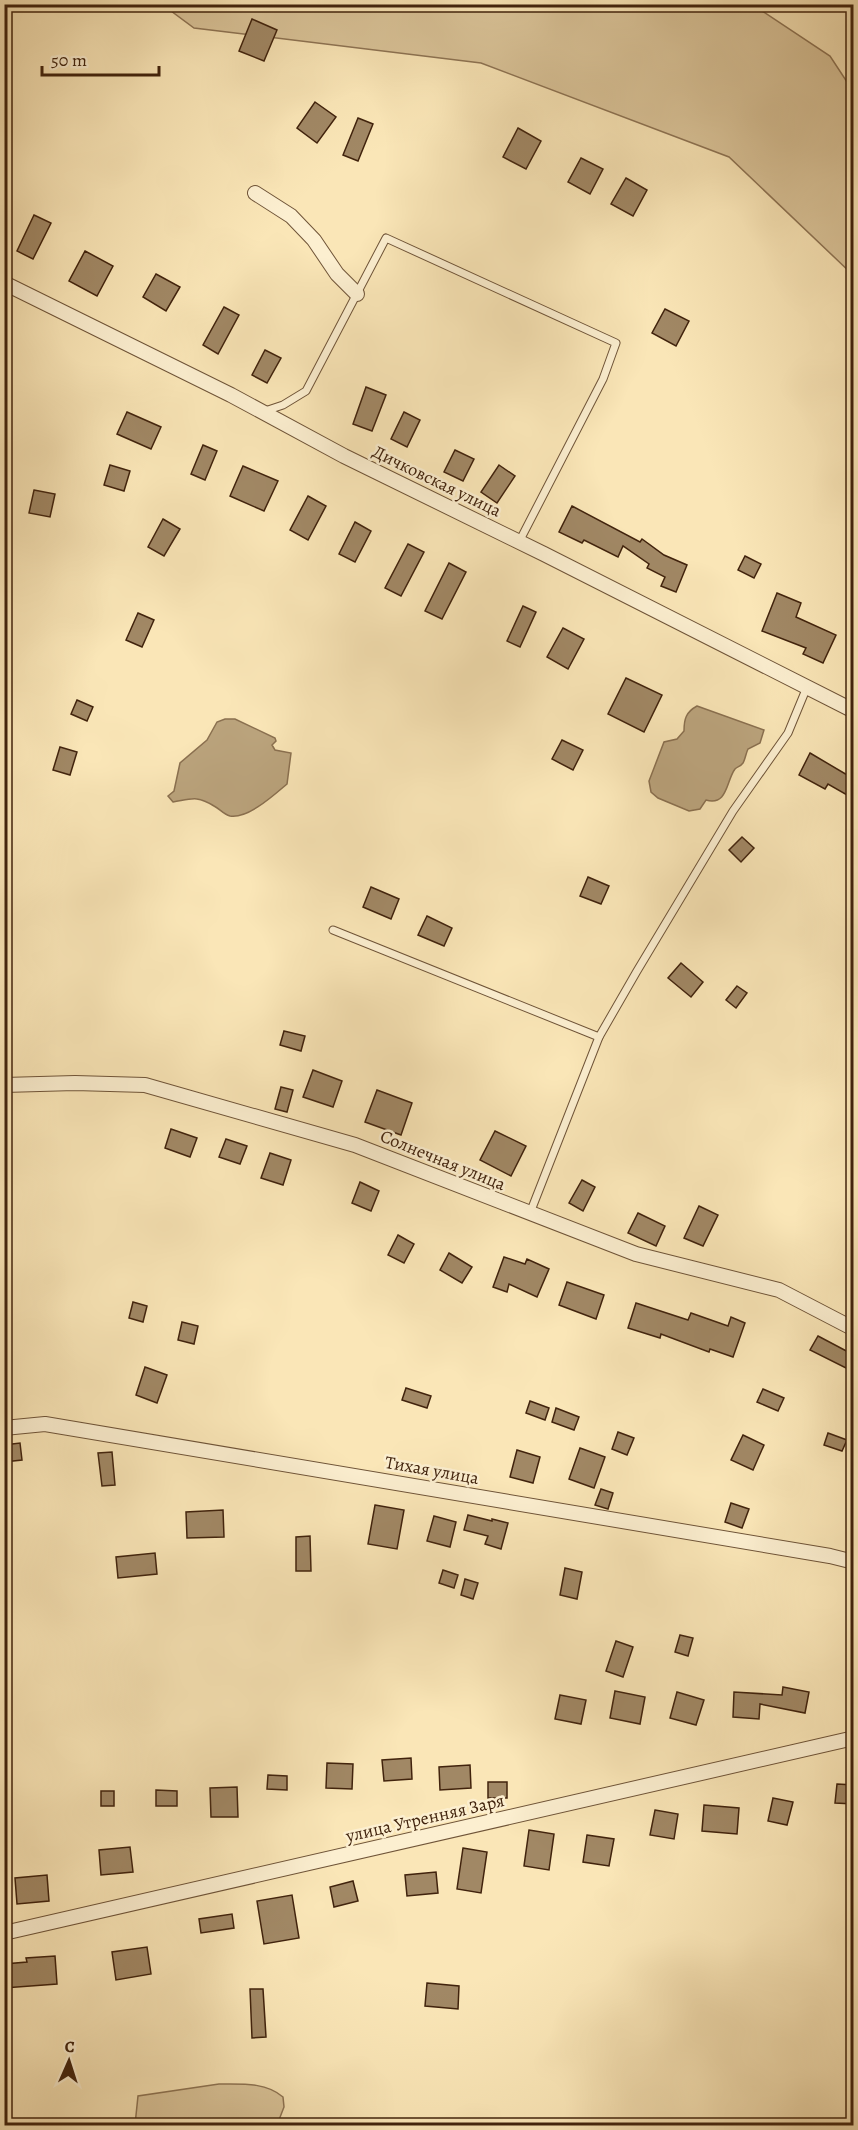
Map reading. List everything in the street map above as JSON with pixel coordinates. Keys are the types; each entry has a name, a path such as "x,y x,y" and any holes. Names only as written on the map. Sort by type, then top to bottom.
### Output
{"street":[{"path":"255,193 291,216 314,240 337,274 357,294"},
{"name":"Дичковская улица","path":"4,283 854,711"},
{"name":"Солнечная улица","path":"4,1085 75,1083 145,1085 356,1145 636,1254 779,1290 854,1329"},
{"name":"Тихая улица","path":"4,1428 45,1424 807,1552 854,1562"},
{"name":"улица Утренняя Заря","path":"4,1933 854,1738"}],"lane":[{"path":"262,412 283,405 306,391 386,238 616,343 603,380 519,542"},
{"path":"530,1213 599,1037 733,811 788,733 807,687"},
{"path":"333,930 599,1037"}],"shaded area":[{"path":"163,5 753,5 830,56 853,91 853,275 729,157 481,63 194,28"},
{"path":"697,706 764,730 760,743 748,749 743,763 735,769 722,796 713,801 706,800 700,809 689,811 658,798 651,792 649,781 664,742 677,739 684,731 688,713"},
{"path":"235,719 275,738 276,741 272,745 275,750 291,753 287,784 253,810 237,816 230,816 198,799 173,802 168,796 174,791 180,763 207,740 217,722"},
{"path":"219,2084 261,2086 276,2092 283,2097 284,2107 277,2125 135,2125 138,2096"}],"building":[{"path":"252,19 277,30 264,61 239,51"},
{"path":"315,102 336,117 317,143 297,128"},
{"path":"358,118 373,124 358,161 343,155"},
{"path":"518,128 541,141 526,169 503,157"},
{"path":"581,158 603,169 590,194 568,182"},
{"path":"626,178 647,190 633,216 611,204"},
{"path":"34,215 51,223 33,259 17,251"},
{"path":"85,251 113,266 97,296 69,281"},
{"path":"156,274 180,287 166,311 143,297"},
{"path":"224,307 239,315 218,354 203,345"},
{"path":"665,309 689,321 676,346 652,333"},
{"path":"265,350 281,358 267,383 252,375"},
{"path":"366,387 386,395 372,431 353,424"},
{"path":"127,412 161,427 151,449 117,434"},
{"path":"404,412 420,420 407,447 391,439"},
{"path":"203,445 217,451 205,480 191,474"},
{"path":"455,450 474,459 463,481 444,472"},
{"path":"110,465 130,471 124,491 104,485"},
{"path":"499,465 515,476 497,503 481,492"},
{"path":"243,466 278,481 264,511 230,496"},
{"path":"34,490 55,494 50,517 29,513"},
{"path":"308,496 326,506 308,540 290,530"},
{"path":"572,506 640,542 642,539 664,555 687,565 676,592 661,586 665,577 647,568 649,564 623,546 618,557 584,540 582,543 559,532"},
{"path":"163,519 180,529 164,556 148,547"},
{"path":"355,522 371,531 355,562 339,554"},
{"path":"408,544 424,552 401,596 385,588"},
{"path":"745,556 761,564 754,578 738,570"},
{"path":"449,563 466,572 442,619 425,611"},
{"path":"777,593 801,603 796,617 836,635 823,663 803,654 806,648 762,631"},
{"path":"523,606 536,612 520,647 507,641"},
{"path":"138,613 154,620 142,647 126,640"},
{"path":"563,628 584,639 568,669 547,657"},
{"path":"626,678 662,695 644,732 608,714"},
{"path":"77,700 93,707 87,721 71,714"},
{"path":"562,740 583,750 573,770 552,759"},
{"path":"60,747 77,752 70,775 53,770"},
{"path":"810,753 854,779 854,799 828,784 825,789 799,775"},
{"path":"742,837 754,848 741,862 729,850"},
{"path":"588,877 609,886 601,904 580,896"},
{"path":"371,887 399,899 391,919 363,907"},
{"path":"427,916 452,928 444,946 418,935"},
{"path":"681,963 703,982 691,997 668,978"},
{"path":"737,986 747,993 736,1008 726,1000"},
{"path":"284,1031 305,1036 301,1051 280,1045"},
{"path":"313,1070 342,1081 333,1107 303,1097"},
{"path":"281,1087 293,1090 287,1112 275,1109"},
{"path":"377,1090 412,1103 401,1135 365,1122"},
{"path":"171,1129 197,1138 190,1157 165,1148"},
{"path":"495,1131 526,1146 511,1176 480,1160"},
{"path":"226,1139 247,1146 240,1164 219,1157"},
{"path":"270,1153 291,1160 283,1185 261,1178"},
{"path":"582,1180 595,1187 583,1211 569,1203"},
{"path":"360,1182 379,1191 371,1211 352,1203"},
{"path":"699,1206 718,1215 703,1246 684,1238"},
{"path":"638,1213 665,1226 656,1246 628,1233"},
{"path":"398,1235 414,1244 404,1263 388,1255"},
{"path":"449,1253 472,1267 462,1283 440,1270"},
{"path":"504,1257 525,1264 527,1259 549,1269 537,1297 509,1284 507,1292 493,1287"},
{"path":"567,1282 604,1295 596,1319 559,1305"},
{"path":"133,1302 147,1306 143,1322 129,1318"},
{"path":"636,1303 688,1320 691,1313 728,1326 731,1317 745,1323 733,1357 710,1349 709,1352 661,1334 660,1338 628,1328"},
{"path":"182,1322 198,1326 194,1344 178,1340"},
{"path":"818,1336 854,1355 854,1372 810,1350"},
{"path":"145,1367 167,1375 157,1403 136,1395"},
{"path":"406,1388 431,1396 427,1408 402,1400"},
{"path":"763,1389 784,1398 778,1411 757,1402"},
{"path":"530,1401 549,1408 545,1420 526,1413"},
{"path":"556,1408 579,1417 574,1430 552,1422"},
{"path":"618,1432 634,1438 627,1455 612,1449"},
{"path":"828,1433 847,1440 842,1451 824,1445"},
{"path":"743,1435 764,1445 753,1470 731,1460"},
{"path":"20,1443 22,1460 4,1462 4,1445"},
{"path":"580,1448 605,1457 594,1488 569,1479"},
{"path":"517,1450 540,1457 533,1483 510,1477"},
{"path":"112,1452 115,1485 102,1486 98,1453"},
{"path":"601,1489 613,1493 608,1509 595,1505"},
{"path":"731,1503 749,1509 742,1528 725,1522"},
{"path":"375,1505 404,1510 397,1549 368,1544"},
{"path":"223,1510 224,1537 187,1538 186,1512"},
{"path":"468,1515 508,1523 501,1549 485,1544 488,1536 464,1530"},
{"path":"434,1516 456,1522 450,1547 427,1541"},
{"path":"310,1536 311,1571 296,1571 296,1537"},
{"path":"155,1553 157,1574 118,1578 116,1557"},
{"path":"565,1568 582,1572 577,1599 560,1595"},
{"path":"443,1570 458,1575 454,1588 439,1583"},
{"path":"465,1579 478,1583 473,1599 461,1595"},
{"path":"680,1635 693,1638 688,1656 675,1652"},
{"path":"616,1641 633,1647 623,1677 606,1671"},
{"path":"783,1687 809,1692 805,1713 760,1704 759,1719 733,1717 734,1692 782,1695"},
{"path":"615,1691 645,1697 640,1724 610,1718"},
{"path":"677,1692 704,1700 696,1725 670,1718"},
{"path":"560,1695 586,1700 581,1724 555,1719"},
{"path":"411,1758 412,1779 384,1781 382,1760"},
{"path":"327,1763 353,1764 352,1789 326,1788"},
{"path":"470,1765 471,1788 440,1790 439,1767"},
{"path":"268,1775 287,1776 287,1790 267,1789"},
{"path":"488,1782 507,1782 507,1798 488,1798"},
{"path":"837,1784 854,1785 854,1804 835,1803"},
{"path":"237,1787 238,1817 211,1817 210,1788"},
{"path":"156,1790 177,1791 177,1806 156,1806"},
{"path":"101,1791 114,1791 114,1806 101,1806"},
{"path":"773,1798 793,1802 787,1825 768,1821"},
{"path":"704,1805 739,1808 737,1834 702,1831"},
{"path":"655,1810 678,1814 674,1839 650,1835"},
{"path":"529,1830 554,1834 549,1870 524,1866"},
{"path":"587,1835 614,1839 609,1866 583,1862"},
{"path":"130,1847 133,1872 101,1875 99,1850"},
{"path":"463,1848 487,1852 481,1893 457,1889"},
{"path":"436,1872 438,1893 407,1896 405,1875"},
{"path":"47,1875 49,1901 17,1904 15,1878"},
{"path":"353,1881 358,1901 334,1907 330,1887"},
{"path":"292,1895 299,1938 264,1944 257,1901"},
{"path":"232,1914 234,1928 201,1933 199,1919"},
{"path":"147,1947 151,1974 116,1980 112,1952"},
{"path":"55,1956 57,1984 4,1988 4,1964 27,1962 26,1958"},
{"path":"427,1983 459,1986 458,2009 425,2006"},
{"path":"250,1989 263,1989 266,2037 252,2038"}]}
